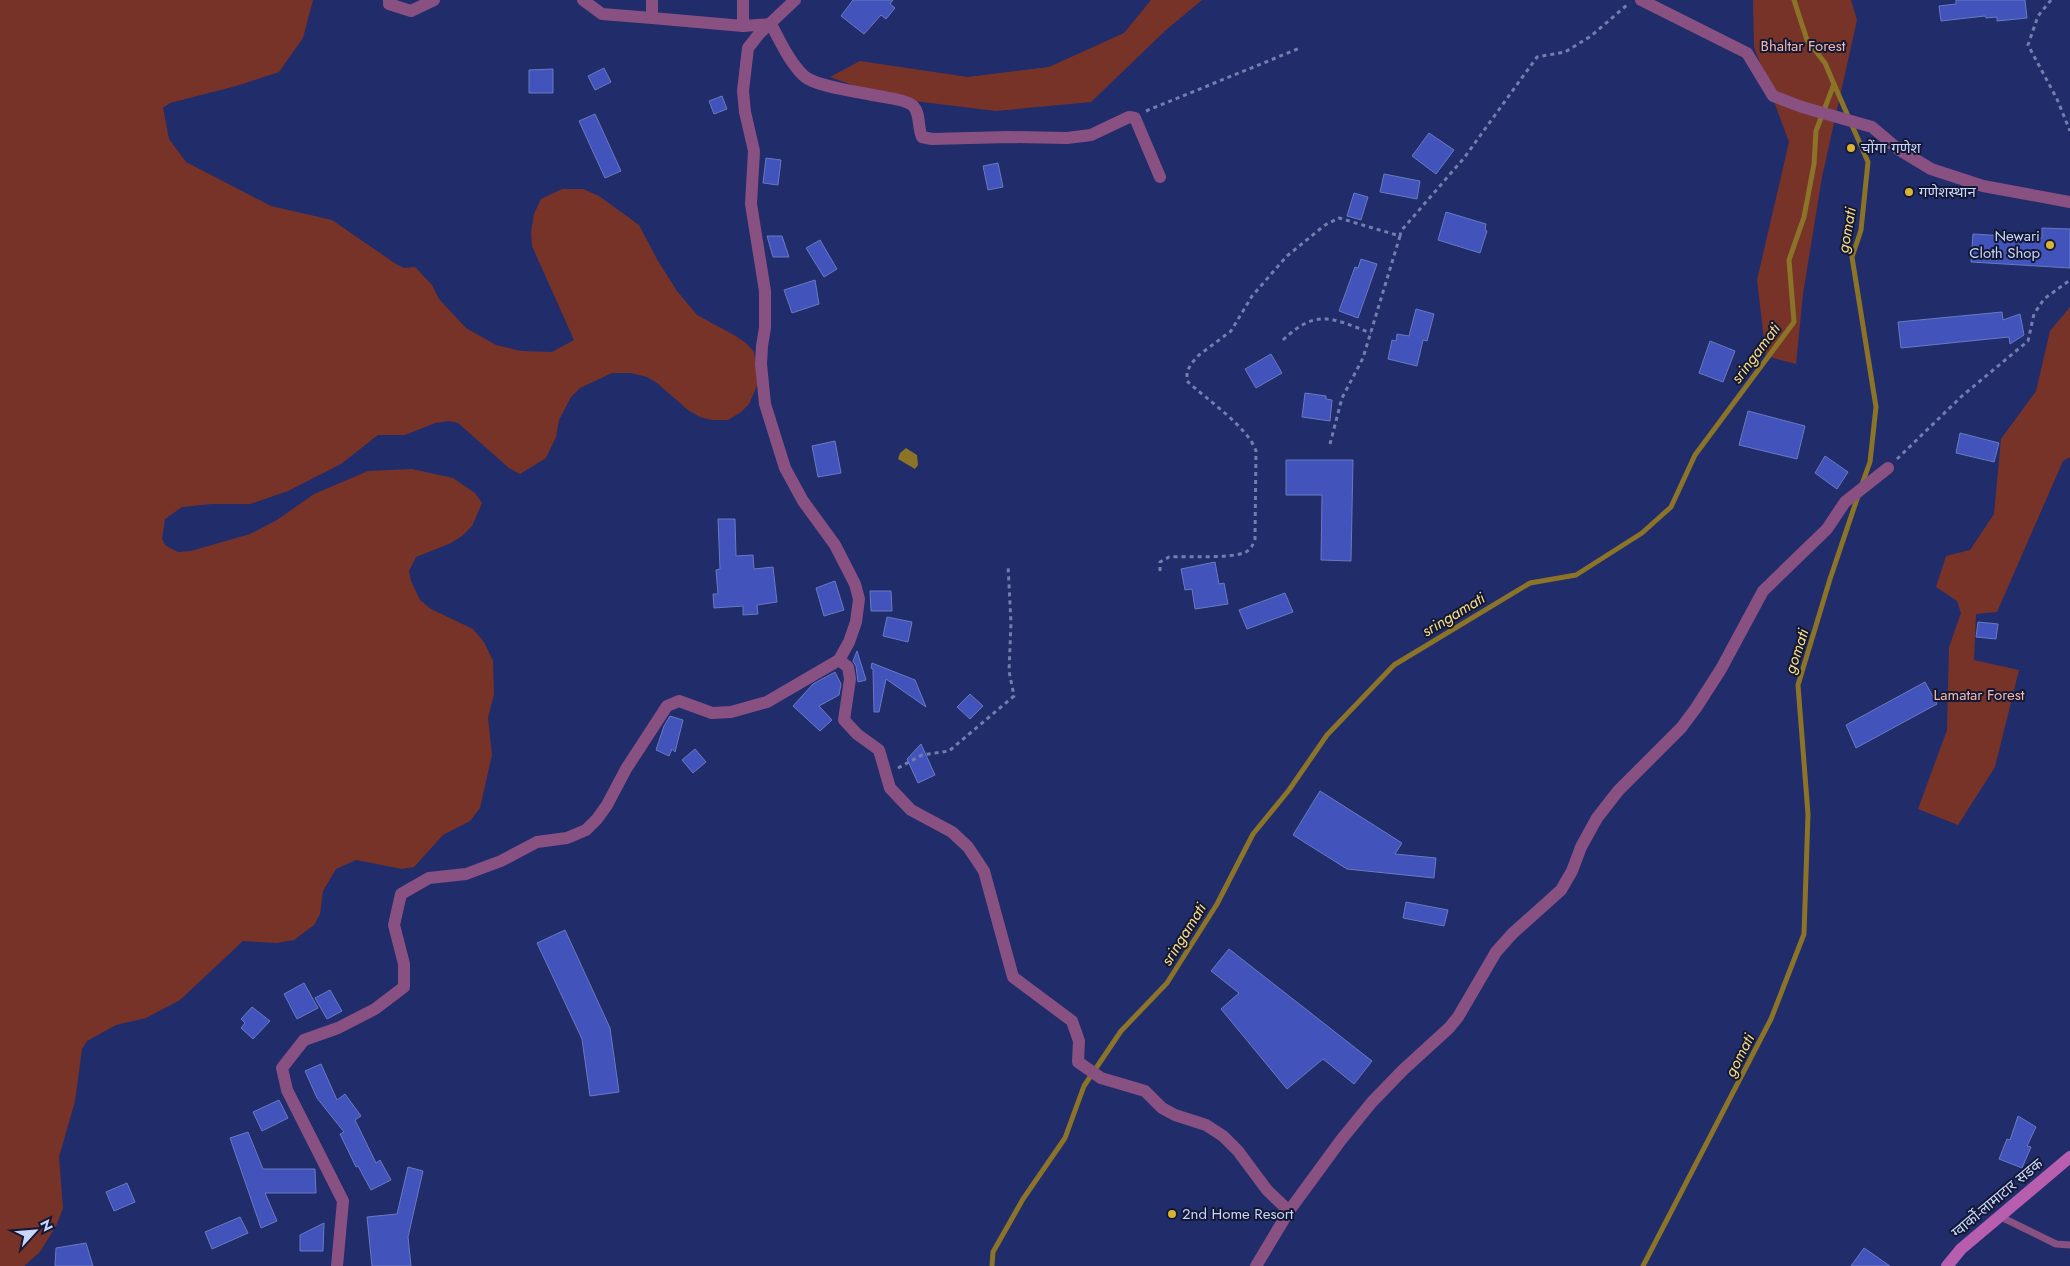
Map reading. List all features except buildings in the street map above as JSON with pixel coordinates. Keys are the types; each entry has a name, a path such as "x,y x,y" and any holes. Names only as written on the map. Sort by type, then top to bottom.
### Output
{"main road":[{"name":"ग्वार्को-लामाटार सडक","path":"1947,1266 1961,1249 2070,1157"}],"street":[{"path":"389,0 389,4 411,11 434,0"},
{"path":"583,0 602,14 743,26 771,24"},
{"path":"652,0 652,18"},
{"path":"743,0 743,26"},
{"path":"337,1266 344,1201 287,1090 282,1068 304,1040 338,1028 375,1009 404,987 404,964 394,925 401,894 429,878 466,874 501,861 537,842 566,838 586,830 607,805 626,769 667,706 679,701 712,713 731,712 767,702 840,660 849,642 856,622 860,599 849,569 836,545 793,485 785,468 765,404 761,364 765,328 765,291 751,204 754,151 745,112 743,90 748,48 759,34 795,0"},
{"path":"1641,0 1747,53 1774,96 1802,107 1872,127 1898,150 1931,169 1983,186 2070,202"},
{"path":"771,24 785,50 805,77 832,87 877,95 911,105 918,113 918,128 922,137 932,140 1009,137 1066,138 1090,135 1129,117 1135,118 1160,177"},
{"path":"1256,1266 1289,1211 1341,1140 1372,1102 1403,1070 1449,1028 1458,1017 1496,952 1512,934 1561,890 1572,872 1581,847 1597,818 1618,791 1682,728 1721,669 1763,591 1827,529 1845,502 1888,468"},
{"path":"840,660 848,667 850,679 844,720 857,734 880,750 890,788 911,810 952,832 968,847 984,871 1013,977 1072,1021 1079,1041 1078,1062 1101,1078 1145,1091 1162,1108 1175,1115 1206,1125 1223,1136 1238,1151 1267,1190 1289,1211"}],"lane":[{"path":"1999,1216 2056,1244 2070,1245"}],"path":[{"path":"1330,444 1342,398 1363,358 1401,231 1464,158 1537,58 1565,52 1591,36 1633,0"},
{"path":"2051,0 2038,16 2028,45 2057,99 2070,131"},
{"path":"1129,117 1300,48"},
{"path":"1160,572 1160,562 1169,557 1242,553 1253,546 1255,539 1256,451 1253,444 1234,422 1187,381 1186,377 1191,364 1199,355 1231,331 1258,289 1287,256 1325,225 1339,218 1400,236"},
{"path":"1888,468 1962,396 2028,341 2034,314 2044,299 2070,280"},
{"path":"1283,340 1296,328 1319,318 1332,318 1371,333"},
{"path":"887,774 922,755 949,752 1014,696 1009,670 1008,565"}],"green space":[{"path":"0,0 313,0 303,38 279,72 236,86 170,103 163,108 169,139 186,162 271,206 332,220 396,264 404,268 415,267 432,285 439,299 466,328 496,345 521,351 552,352 574,340 532,246 531,232 534,214 541,199 562,189 583,189 599,196 639,225 677,291 697,315 734,335 746,343 754,352 758,376 757,386 749,404 741,412 728,420 712,420 700,417 688,410 657,383 647,377 631,373 612,373 580,388 571,397 559,420 556,437 546,458 520,474 509,468 458,423 449,421 435,423 405,435 378,435 341,464 288,491 250,504 212,504 182,507 165,519 162,539 166,546 178,552 191,551 250,534 277,520 314,494 368,471 412,469 453,478 475,493 482,503 472,526 451,543 416,557 409,571 411,581 420,600 431,609 473,629 484,642 493,661 494,694 488,718 492,755 480,808 470,821 443,835 414,867 402,869 356,860 336,869 323,891 320,914 314,925 294,940 277,943 243,941 180,1000 146,1018 116,1025 87,1041 82,1049 75,1101 59,1157 63,1208 57,1224 40,1252 24,1266 0,1266"},
{"path":"1151,0 1202,0 1166,30 1091,102 996,111 889,98 830,77 860,61 968,77 1049,67 1124,33"},
{"name":"Bhaltar Forest","path":"1753,0 1851,0 1857,20 1822,177 1803,294 1796,364 1766,356 1757,280 1789,142 1754,47"},
{"name":"Lamatar Forest","path":"2070,307 2070,457 2063,461 1997,612 1976,614 1974,660 2019,670 1995,767 1958,825 1918,809 1947,730 1949,647 1961,613 1957,601 1936,587 1946,556 1970,550 1994,514 2001,439 2036,391 2050,331"}],"shaded area":[{"path":"906,448 917,455 918,465 915,469 898,459 900,453"}],"waterway":[{"name":"sringamati","path":"992,1266 993,1252 1023,1199 1065,1138 1084,1086 1121,1031 1167,983 1217,904 1253,834 1289,790 1327,735 1394,665 1530,583 1576,575 1642,533 1671,507 1695,455 1794,322 1789,260 1804,217 1814,164 1816,131 1834,84 1825,63 1807,40 1794,0"},
{"name":"gomati","path":"1834,84 1868,162 1861,230 1852,257 1876,407 1870,462 1862,484"},
{"name":"gomati","path":"1643,1266 1771,1019 1804,934 1808,814 1798,685 1830,579 1858,496"}],"place":[{"name":"चोंगा गणेश","path":"1851,148"},
{"name":"गणेशस्थान","path":"1909,192"},
{"name":"Newari Cloth Shop","path":"2050,245"},
{"name":"2nd Home Resort","path":"1172,1214"}]}
